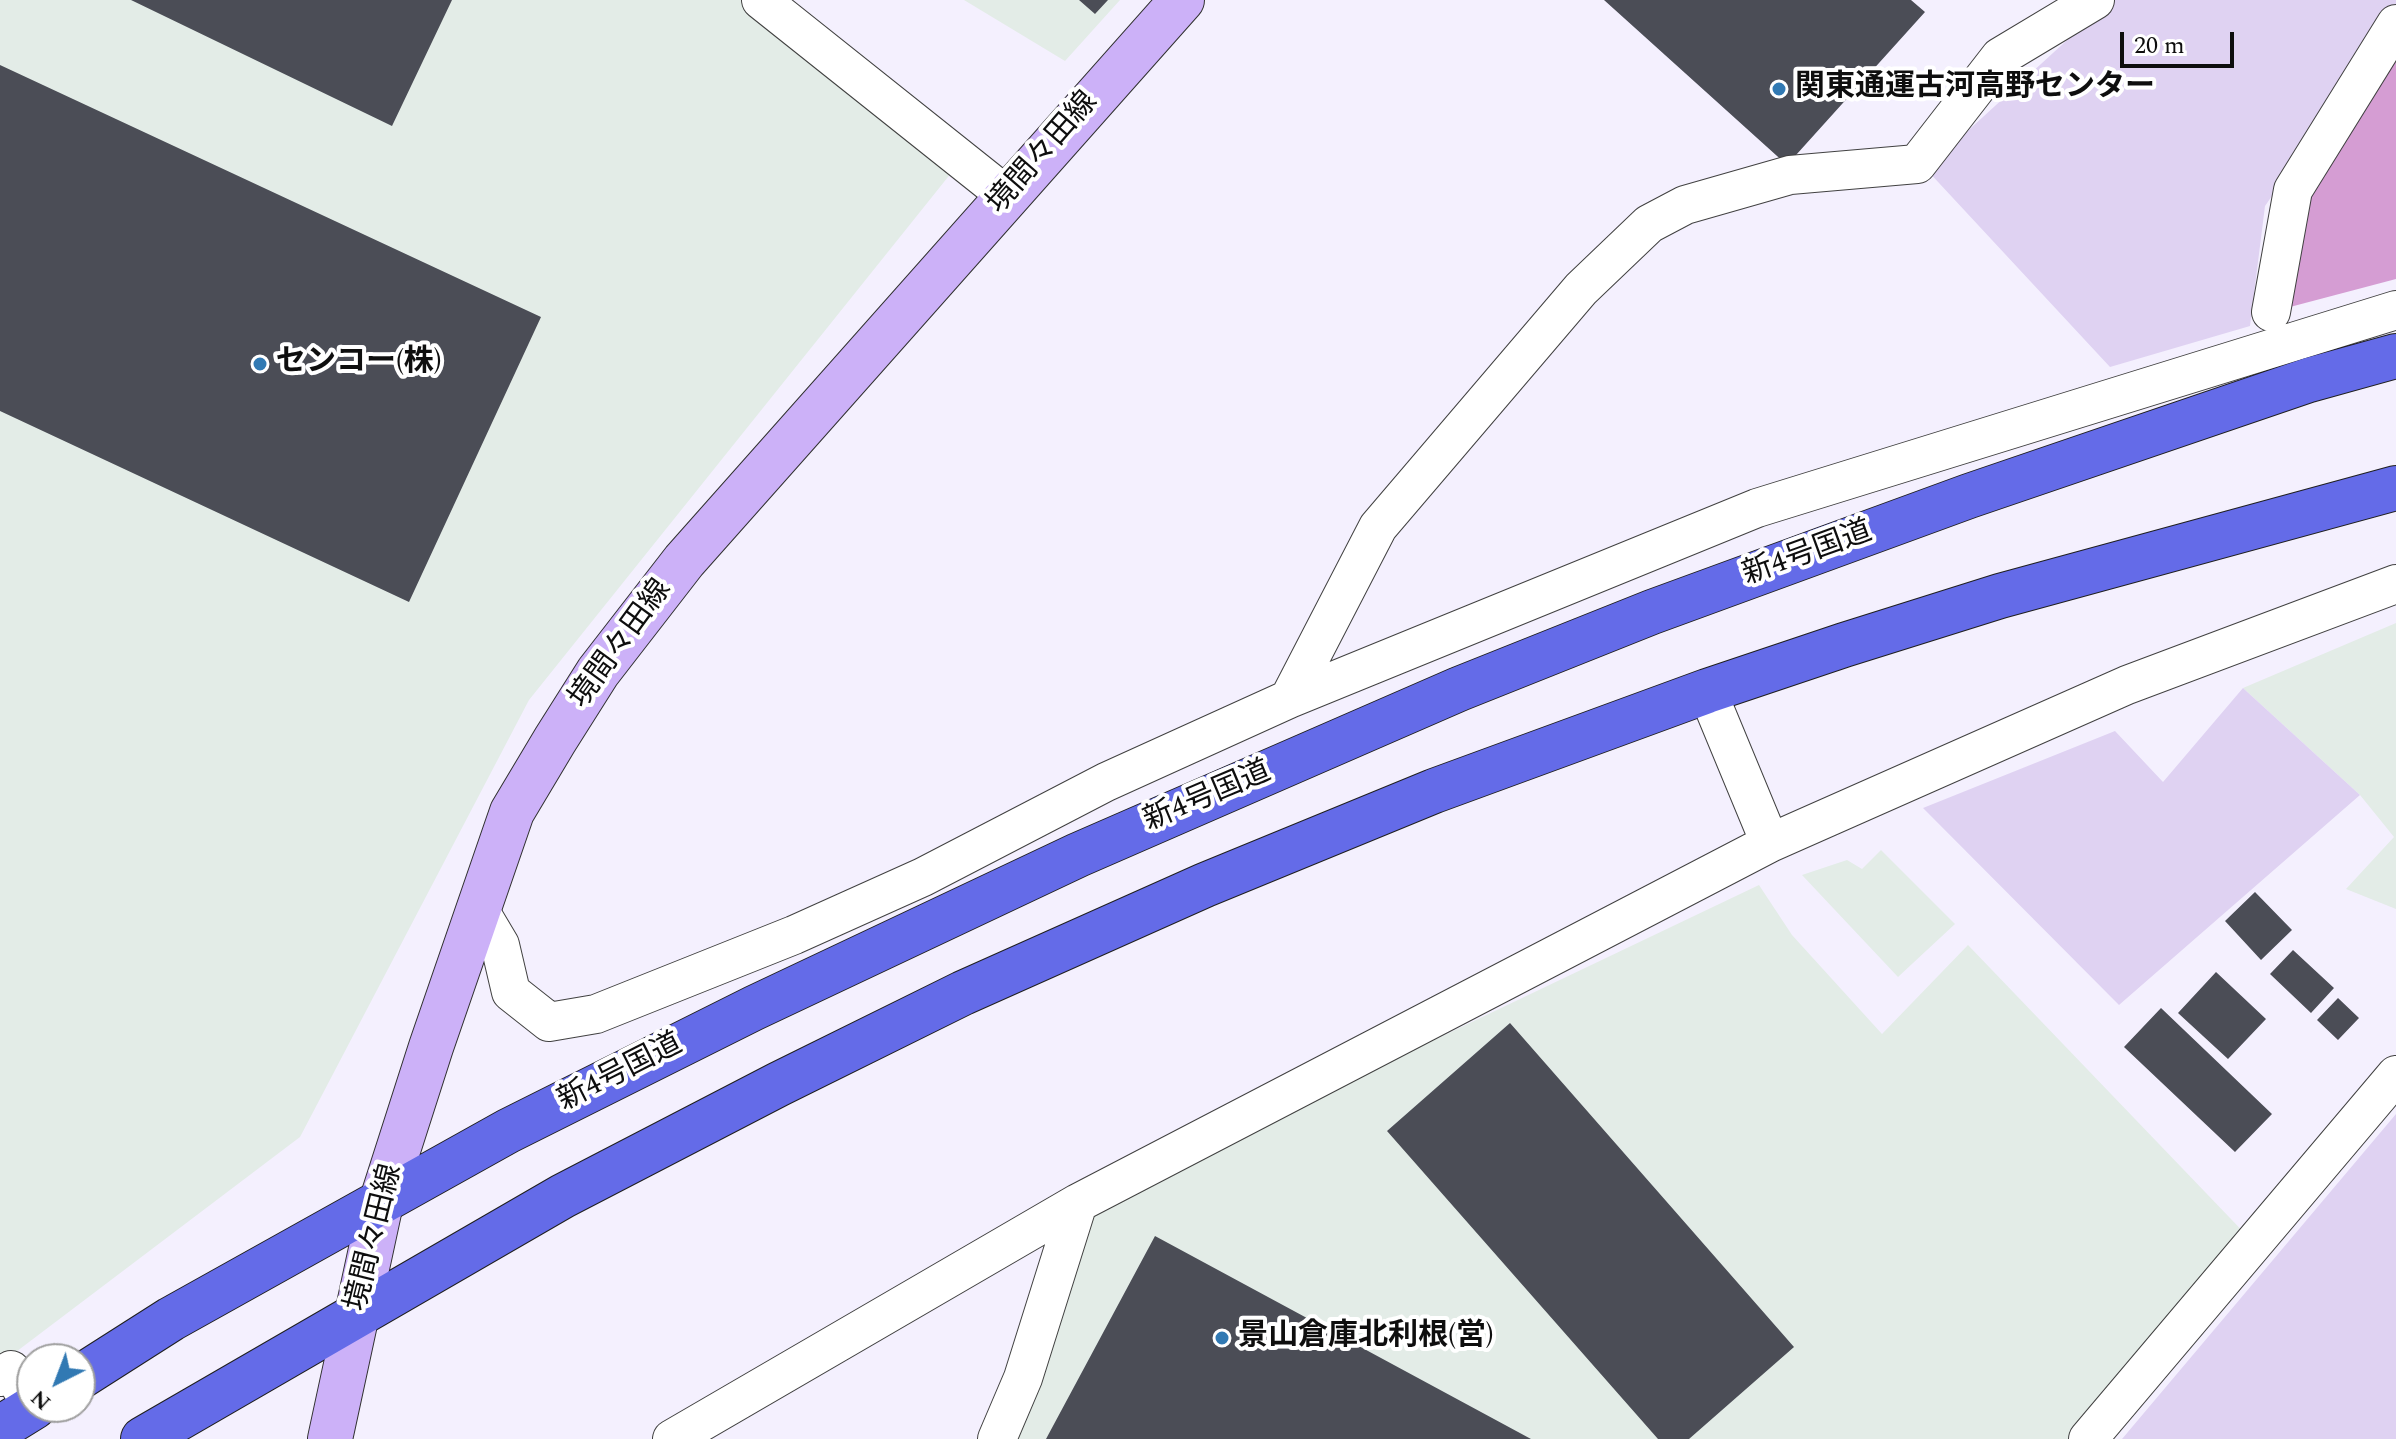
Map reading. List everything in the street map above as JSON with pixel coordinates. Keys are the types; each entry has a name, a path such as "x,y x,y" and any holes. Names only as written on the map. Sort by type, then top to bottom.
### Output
{"highway":[{"name":"新4号国道","path":"96,1367 171,1319 508,1131 754,1008 1078,855 1459,689 1652,612 1969,496 2309,380 2396,356"},
{"path":"143,1439 563,1196 963,993 1205,885 1419,797 1707,691 2000,596 2396,488"}],"main road":[{"name":"境間々田線","path":"330,1439 381,1203 512,812 598,672 684,561 1182,0"}],"street":[{"path":"761,0 1007,196"},
{"path":"1289,699 1378,527 1581,289 1649,224 1685,205 1790,175 1917,164 2000,57 2095,0"},
{"path":"2271,312 2293,190 2396,24"},
{"path":"478,908 500,945 511,992 549,1022 596,1014 794,935 923,877 1106,782 1289,699 1757,508 2396,310"},
{"path":"672,1439 1078,1203 1770,843 2127,685 2396,584"},
{"path":"1707,691 1770,843"},
{"path":"2088,1439 2396,1075"},
{"path":"997,1439 1023,1378 1078,1203"},
{"path":"0,1377 11,1370 16,1378"}],"shaded area":[{"path":"0,0 761,0 960,162 529,700 300,1137 28,1343 16,1343 16,1352 0,1364"},
{"path":"964,0 1120,0 1065,61"},
{"path":"2111,0 2396,0 2396,16 2265,206 2250,326 2110,367 1926,169"},
{"path":"2396,24 2396,279 2271,312 2293,190"},
{"path":"2396,623 2396,909 2346,889 2394,837 2360,795 2243,688"},
{"path":"2243,688 2360,795 2119,1005 1923,808 2115,731 2163,782"},
{"path":"1881,850 1955,924 1898,977 1802,875 1847,860 1862,869"},
{"path":"1759,885 1792,935 1882,1034 1968,945 2254,1243 2088,1439 997,1439 1063,1217"},
{"path":"2396,1114 2396,1439 2122,1439"}],"building":[{"path":"131,0 452,0 392,126"},
{"path":"1079,0 1108,0 1095,14"},
{"name":"関東通運古河高野センター","path":"1604,0 1911,0 1925,12 1787,165"},
{"name":"センコー(株)","path":"0,65 541,317 409,602 0,411"},
{"path":"2255,892 2292,930 2261,960 2225,921"},
{"path":"2293,950 2334,988 2311,1013 2270,974"},
{"path":"2216,972 2266,1019 2228,1059 2178,1013"},
{"path":"2338,998 2359,1018 2338,1040 2317,1020"},
{"path":"2161,1008 2272,1114 2235,1152 2124,1047"},
{"path":"1510,1023 1794,1347 1689,1439 1658,1439 1387,1131"},
{"name":"景山倉庫北利根(営)","path":"1155,1236 1531,1439 1046,1439"}],"place":[{"name":"関東通運古河高野センター","path":"1779,89"},
{"name":"センコー(株)","path":"260,364"},
{"name":"景山倉庫北利根(営)","path":"1222,1338"}]}
